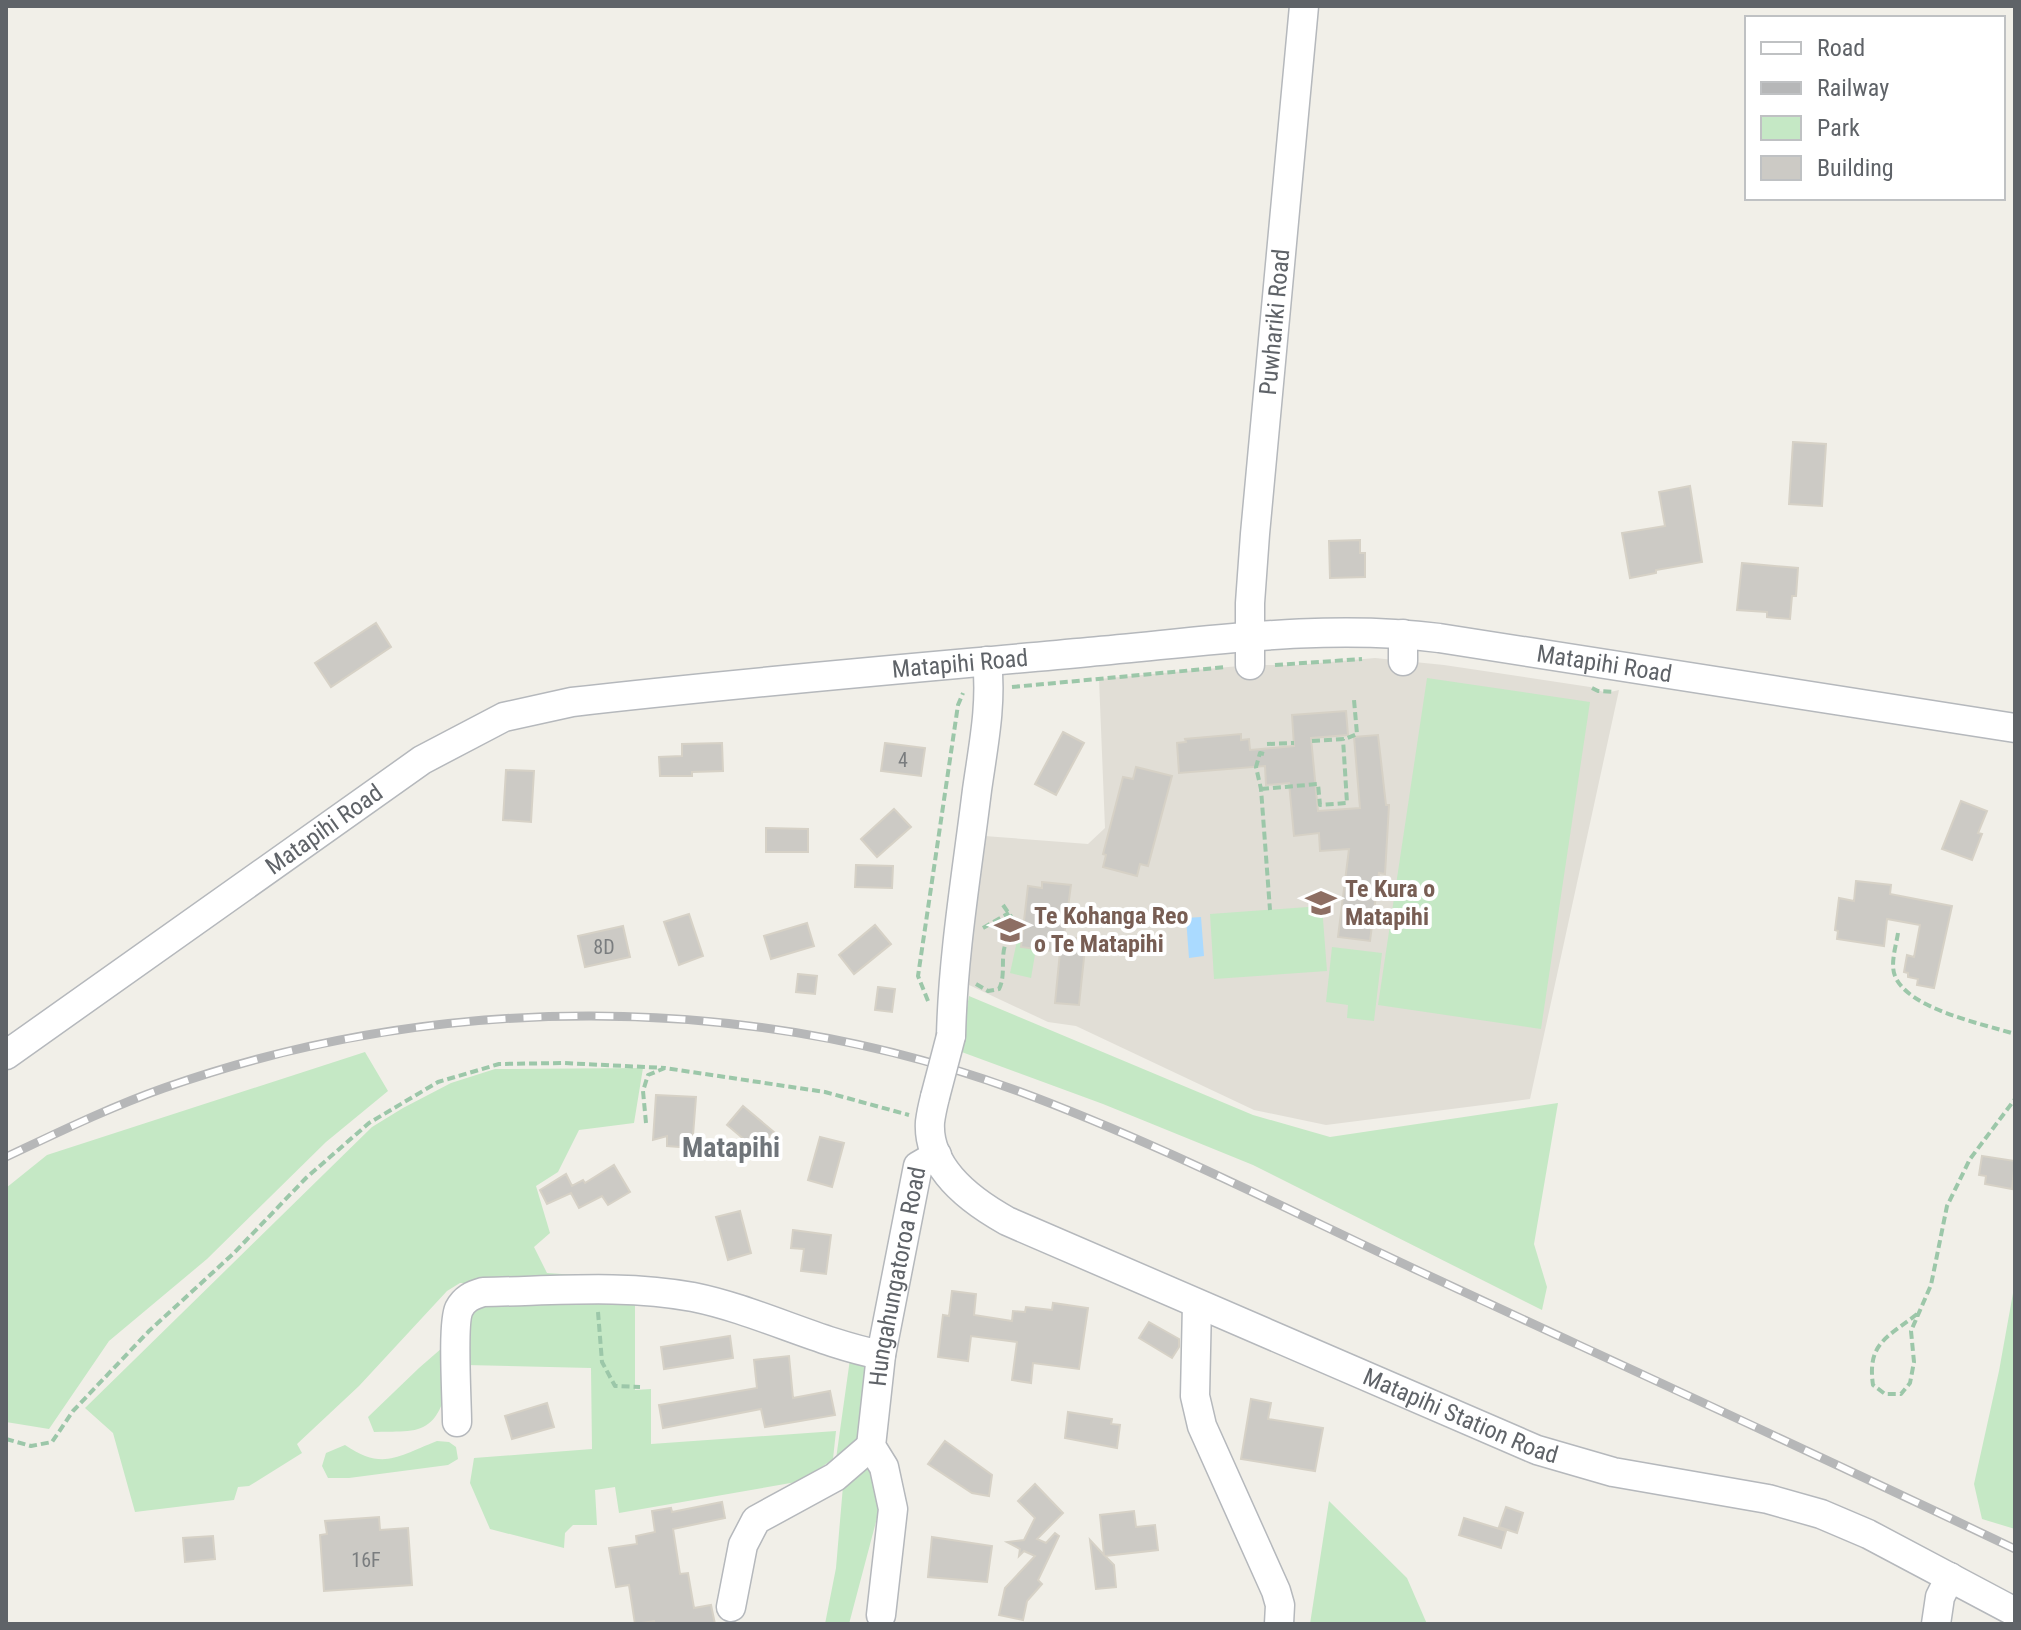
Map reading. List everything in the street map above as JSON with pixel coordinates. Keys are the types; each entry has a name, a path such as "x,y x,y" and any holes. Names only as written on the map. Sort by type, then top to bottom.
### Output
{"street":[{"name":"Puwhariki Road","path":"1251,652 1250,603 1255,534 1304,6"},
{"name":"Matapihi Road","path":"6,1055 422,760 504,717 537,708 603,698 987,661 1251,652 1359,632 1403,647 2015,728"},
{"name":"Hungahungatoroa Road","path":"871,1446 881,1355 918,1166 937,1155 932,1110 951,1036 959,923 986,732 987,661"},
{"name":"Matapihi Station Road","path":"937,1155 957,1185 1007,1221 1537,1450 1613,1472 1768,1499 1808,1510 1868,1534 2015,1612"},
{"path":"457,1422 456,1317 464,1301 483,1292 595,1291 693,1297 750,1313 846,1348 881,1355"},
{"path":"1197,1304 1195,1396 1202,1426 1276,1591 1280,1605 1279,1624"},
{"path":"731,1607 743,1545 756,1520 835,1477 871,1446 884,1467 893,1509 881,1615"},
{"path":"1936,1624 1940,1597 1950,1577"}],"path":[{"path":"930,1005 918,976 958,705 963,693"},
{"path":"1312,741 1343,739 1357,734 1354,700"},
{"path":"1261,789 1318,784 1320,805 1347,803 1343,739"},
{"path":"1267,744 1294,743"},
{"path":"1264,754 1260,753 1257,758 1270,910"},
{"path":"1003,905 1017,925 1022,925"},
{"path":"979,932 1009,913"},
{"path":"974,979 977,985 988,991 999,989 1006,942 1013,933 1021,933"},
{"path":"1898,933 1893,973 1901,986 1929,1006 2015,1034"},
{"path":"6,1439 31,1446 52,1442 73,1411 149,1331 234,1253 306,1178 369,1123 438,1082 499,1064 564,1063 665,1068 825,1092 911,1115 932,1110"},
{"path":"646,1123 643,1091 648,1075 665,1068"},
{"path":"1917,1314 1875,1349 1870,1365 1873,1385 1885,1394 1901,1394 1910,1383 1914,1362 1911,1331 1931,1285 1947,1206 1970,1159 2015,1099"},
{"path":"595,1291 602,1362 615,1386 640,1387"}],"shaded area":[{"name":"Te Kura o Matapihi","path":"1375,658 1590,687 1606,693 1619,690 1530,1099 1326,1125 1254,1110 1076,1026 1048,1022 967,984 971,835 1088,844 1105,828 1099,679 1250,665 1296,665"}],"green space":[{"path":"1427,678 1590,702 1541,1029 1378,1005"},
{"path":"1322,906 1327,971 1214,979 1210,914"},
{"path":"1017,941 1037,943 1031,978 1010,973"},
{"path":"1332,947 1382,953 1374,1021 1347,1018 1348,1005 1326,1002"},
{"path":"969,996 1253,1115 1330,1137 1558,1103 1534,1244 1547,1287 1542,1310 1253,1165 1103,1104 959,1051"},
{"path":"365,1052 388,1091 326,1142 207,1259 109,1341 49,1429 6,1422 6,1188 47,1155"},
{"path":"643,1068 634,1123 579,1130 558,1172 536,1186 550,1233 534,1247 547,1273 576,1275 577,1284 460,1283 447,1291 359,1386 297,1444 302,1453 249,1486 238,1487 234,1500 135,1512 113,1433 85,1408 372,1127 451,1083 495,1069"},
{"path":"2015,1282 2015,1529 1982,1519 1974,1484"},
{"path":"635,1301 635,1390 651,1389 651,1444 836,1431 833,1459 802,1481 619,1513 615,1487 595,1490 597,1525 573,1525 565,1533 564,1548 490,1529 470,1483 474,1458 592,1449 591,1368 466,1365 472,1305"},
{"path":"450,1341 442,1404 429,1424 418,1429 374,1432 368,1417"},
{"path":"850,1359 863,1364 870,1371 852,1454 836,1459"},
{"path":"437,1441 449,1442 456,1447 458,1459 448,1465 349,1478 328,1478 322,1466 326,1453 345,1445 358,1453 381,1459 401,1456"},
{"path":"867,1465 877,1468 882,1499 849,1624 825,1624 836,1568 843,1486"},
{"path":"1329,1501 1407,1578 1427,1624 1310,1624"}],"water":[{"path":"1201,917 1204,956 1189,958 1186,918"}],"building":[{"path":"1793,442 1826,444 1822,506 1789,504"},
{"path":"1690,486 1702,562 1630,578 1622,533 1665,526 1659,492"},
{"path":"1360,540 1360,553 1365,553 1365,577 1330,578 1329,541"},
{"path":"1742,563 1798,568 1790,619 1767,617 1767,612 1737,610"},
{"path":"376,623 391,647 331,687 315,663"},
{"path":"1346,711 1348,735 1311,738 1318,811 1360,808 1354,737 1378,735 1386,805 1389,805 1385,874 1379,873 1370,941 1338,937 1349,849 1320,851 1319,833 1294,836 1289,783 1266,785 1265,766 1179,773 1177,743 1186,742 1185,739 1241,734 1241,740 1249,739 1250,750 1294,746 1292,715"},
{"path":"1063,732 1084,743 1056,795 1035,784"},
{"path":"722,743 723,771 692,772 692,776 660,776 659,757 682,756 682,744"},
{"path":"885,743 925,748 921,776 881,771"},
{"path":"1136,767 1172,776 1148,866 1140,864 1137,876 1103,867 1106,855 1103,854 1123,777 1133,779"},
{"path":"506,770 534,771 531,822 503,820"},
{"path":"1961,801 1987,811 1972,860 1942,849"},
{"path":"894,809 911,827 877,857 861,839"},
{"path":"766,828 808,829 808,852 766,852"},
{"path":"856,865 893,866 892,888 855,887"},
{"path":"1856,881 1891,885 1890,894 1952,906 1934,988 1917,985 1918,979 1908,977 1908,973 1904,972 1907,955 1914,957 1920,925 1887,919 1884,946 1837,939 1838,931 1835,930 1839,898 1854,901"},
{"path":"1042,882 1071,885 1064,937 1086,939 1079,1005 1055,1003 1060,952 1021,947 1028,886 1042,888"},
{"path":"689,914 703,956 679,965 664,922"},
{"path":"807,923 814,946 771,959 764,936"},
{"path":"875,925 891,944 854,974 839,955"},
{"path":"623,926 630,957 585,967 578,936"},
{"path":"798,974 817,976 815,994 796,992"},
{"path":"878,987 895,989 892,1012 875,1010"},
{"path":"656,1095 696,1097 692,1148 667,1146 667,1136 653,1140"},
{"path":"743,1106 774,1132 758,1151 727,1125"},
{"path":"820,1137 844,1143 832,1187 808,1180"},
{"path":"1982,1156 2015,1161 2012,1189 1985,1184 1986,1176 1979,1175"},
{"path":"614,1165 630,1192 608,1205 602,1196 579,1208 571,1193 547,1204 540,1190 566,1174 572,1186 583,1180 585,1183"},
{"path":"740,1211 751,1253 728,1260 716,1217"},
{"path":"793,1230 831,1235 826,1274 801,1271 804,1249 791,1248"},
{"path":"952,1291 976,1294 974,1315 1012,1321 1013,1311 1025,1312 1026,1307 1052,1310 1053,1303 1088,1308 1079,1369 1033,1363 1031,1383 1012,1380 1017,1342 971,1336 968,1361 938,1357 943,1315 949,1316"},
{"path":"1149,1322 1179,1339 1179,1347 1172,1358 1139,1338"},
{"path":"730,1336 733,1358 664,1369 661,1347"},
{"path":"789,1356 793,1398 830,1391 835,1415 765,1427 761,1409 663,1428 659,1405 757,1388 754,1360"},
{"path":"1251,1399 1271,1403 1268,1419 1323,1428 1315,1471 1241,1459"},
{"path":"547,1403 554,1427 512,1439 505,1416"},
{"path":"1068,1412 1112,1419 1111,1424 1120,1425 1117,1448 1065,1438"},
{"path":"945,1441 992,1475 989,1496 972,1493 928,1464"},
{"path":"1035,1484 1063,1513 1037,1539 1046,1543 1055,1533 1059,1536 1038,1580 1042,1584 1027,1601 1023,1620 999,1615 1005,1588 1035,1556 1024,1551 1019,1556 1020,1549 1007,1542 1024,1540 1035,1518 1018,1501"},
{"path":"722,1502 725,1518 673,1529 680,1574 688,1573 694,1608 711,1605 715,1624 655,1624 654,1621 635,1624 629,1585 616,1587 609,1548 637,1544 636,1536 655,1532 652,1511 671,1508 672,1512"},
{"path":"1506,1507 1523,1513 1517,1533 1499,1527"},
{"path":"1134,1511 1136,1527 1155,1525 1158,1550 1105,1556 1114,1565 1116,1587 1096,1589 1090,1540 1104,1555 1100,1515"},
{"path":"379,1517 380,1530 408,1528 412,1585 324,1591 320,1535 327,1534 325,1521"},
{"path":"1464,1518 1506,1531 1501,1548 1459,1535"},
{"path":"213,1536 215,1559 185,1562 183,1538"},
{"path":"932,1537 992,1546 987,1582 928,1577"}],"railway":[{"path":"6,1157 164,1088 268,1056 374,1034 482,1020 591,1016 700,1021 808,1035 914,1058 1018,1091 1120,1132 2015,1549"}],"place":[{"name":"Te Kura o Matapihi","path":"1321,903"},
{"name":"Te Kohanga Reo o Te Matapihi","path":"1010,930"}],"district":[{"name":"Matapihi","path":"731,1147"}]}
